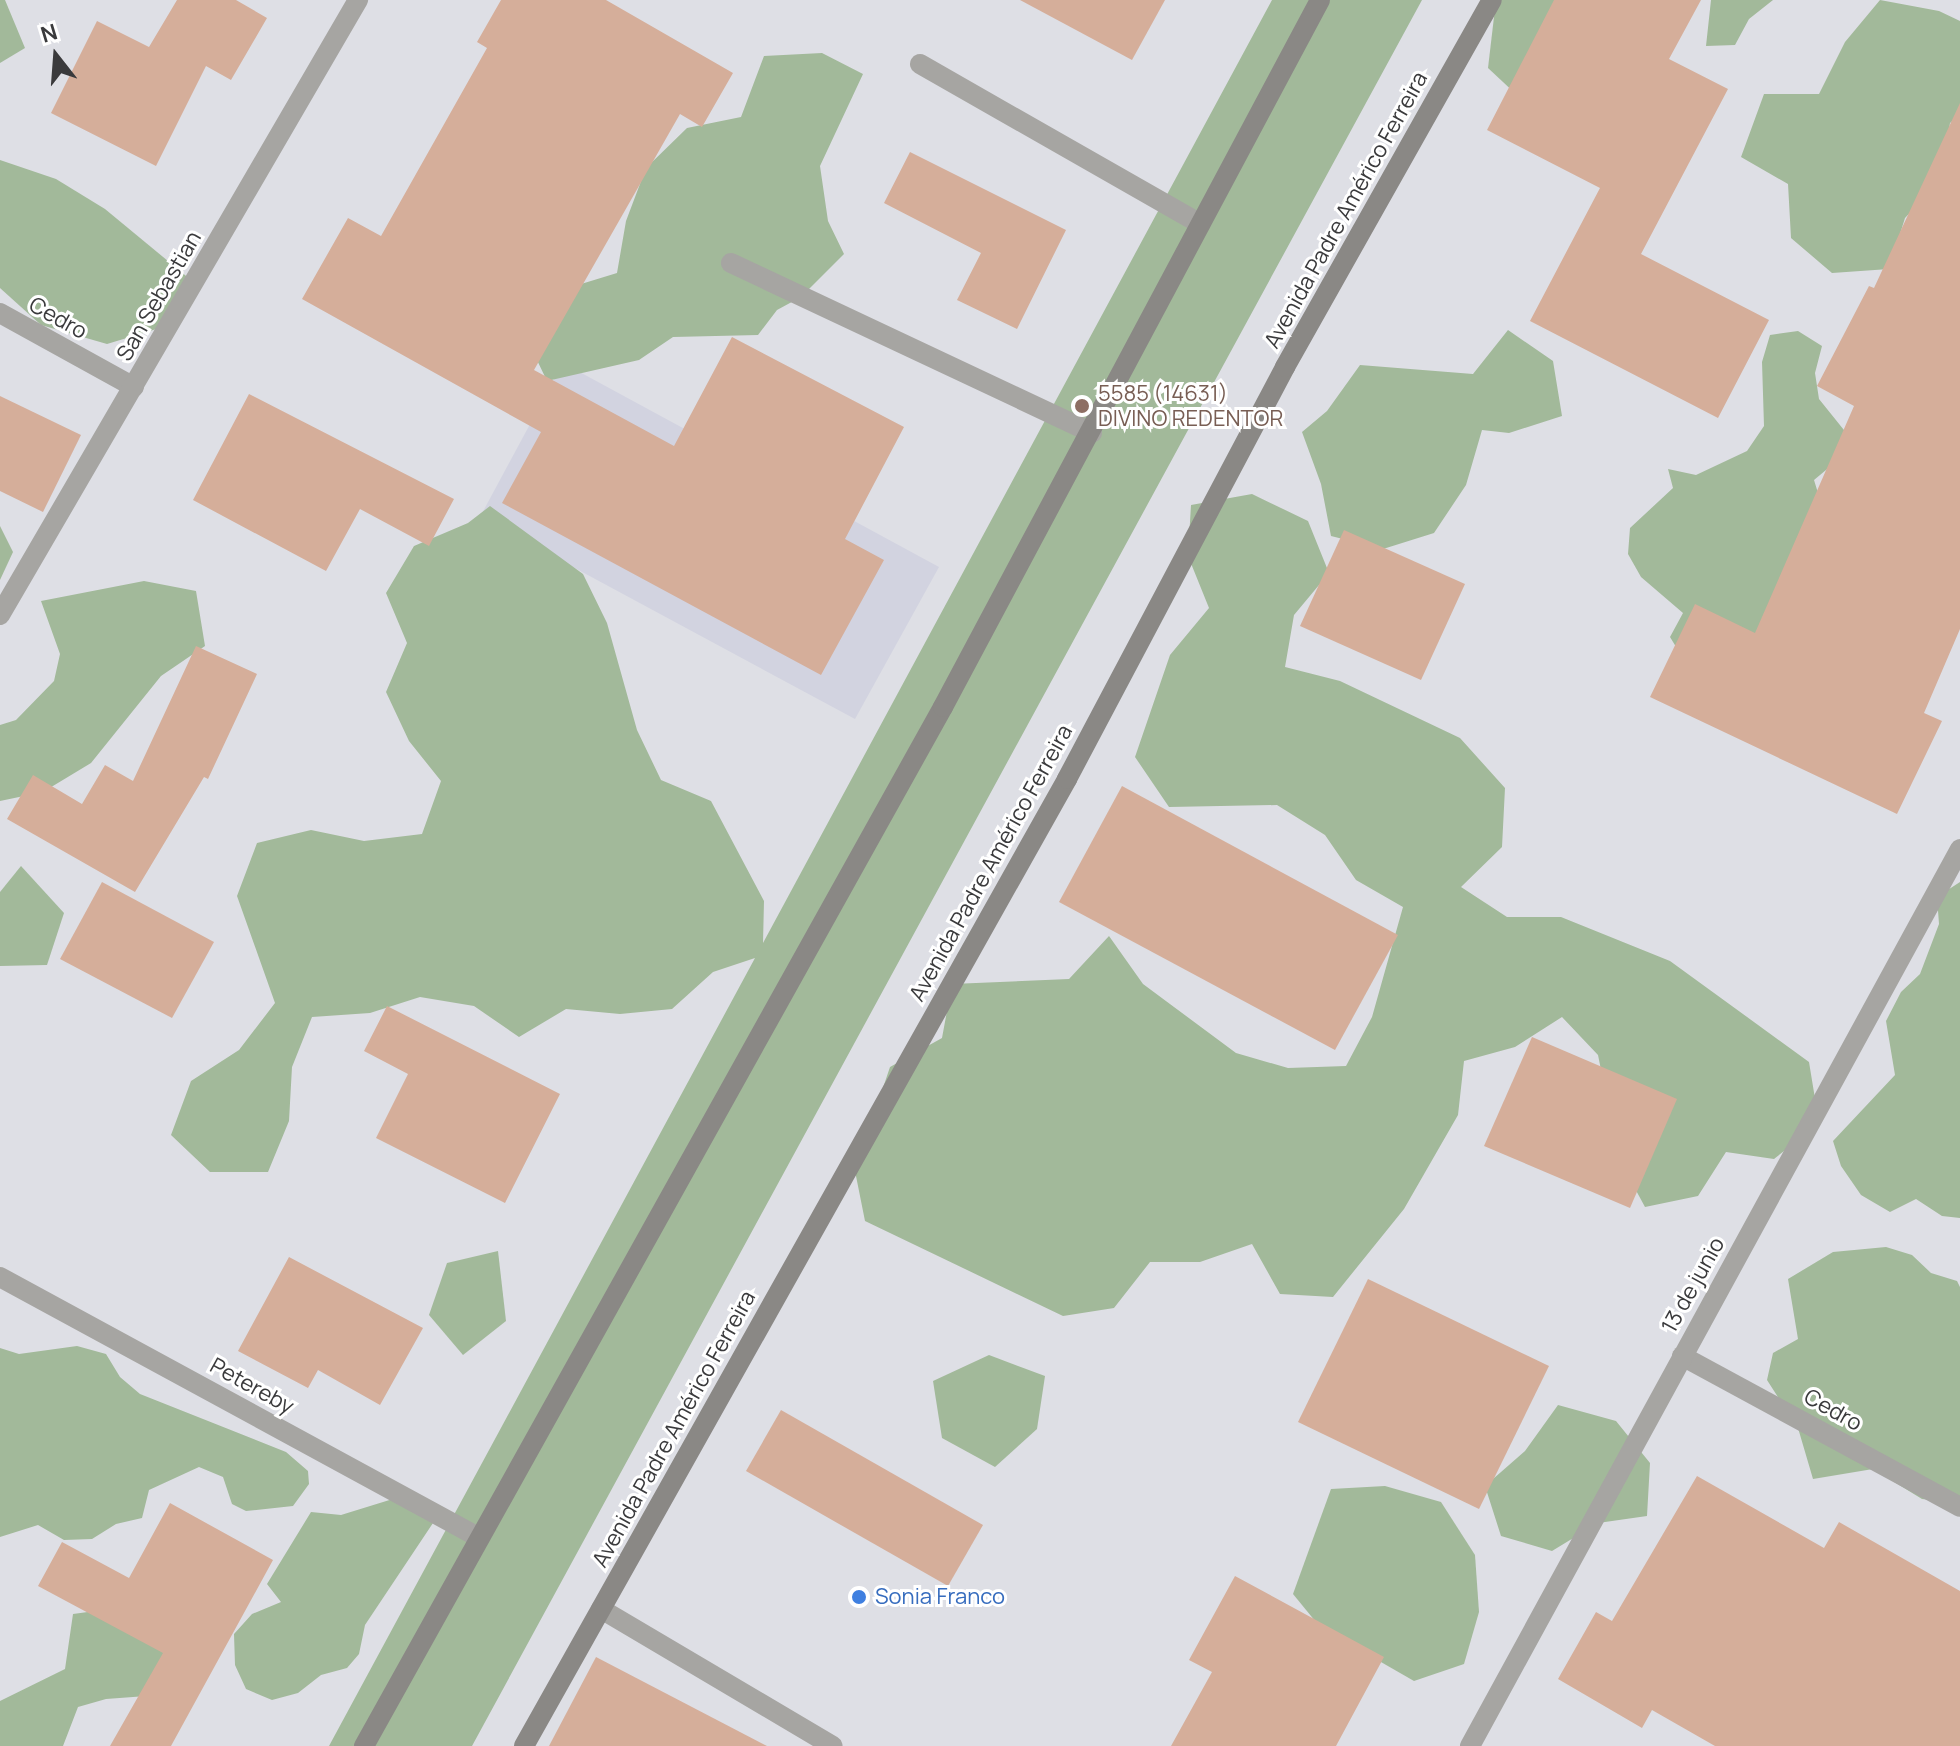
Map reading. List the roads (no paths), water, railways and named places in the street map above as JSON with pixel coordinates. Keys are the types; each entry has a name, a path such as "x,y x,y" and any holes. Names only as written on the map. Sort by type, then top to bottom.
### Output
{"street":[{"name":"San Sebastian","path":"0,615 358,0"},
{"path":"364,1746 1092,433 1320,0"},
{"name":"Avenida Padre Américo Ferreira","path":"524,1746 1067,779 1285,367 1492,0"},
{"path":"920,64 1201,224"},
{"path":"731,263 1092,433"},
{"name":"Cedro","path":"0,313 134,387"},
{"name":"13 de junio","path":"1470,1746 1960,849"},
{"name":"Petereby","path":"0,1277 480,1538"},
{"name":"Cedro","path":"1682,1356 1960,1507"},
{"path":"601,1609 833,1746"}],"place":[{"name":"5585 (14631) DIVINO REDENTOR","path":"1082,406"},
{"name":"Sonia Franco","path":"859,1597"}]}
